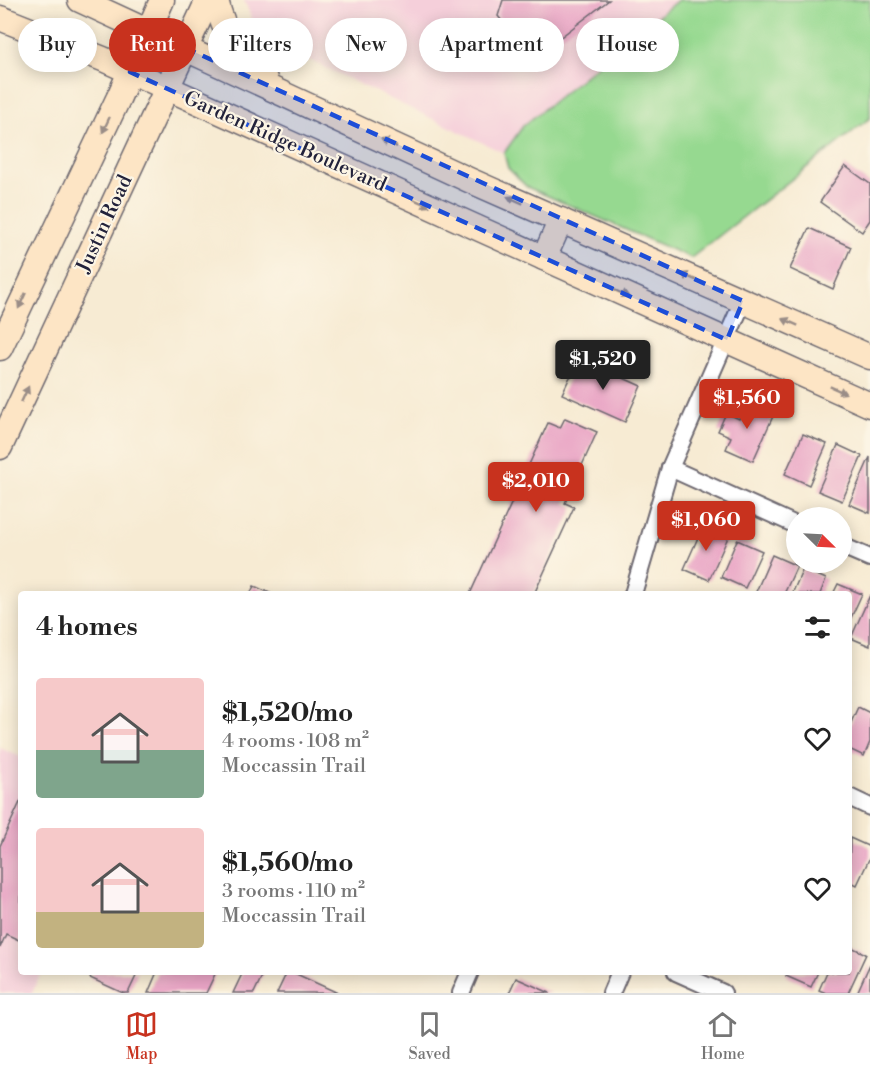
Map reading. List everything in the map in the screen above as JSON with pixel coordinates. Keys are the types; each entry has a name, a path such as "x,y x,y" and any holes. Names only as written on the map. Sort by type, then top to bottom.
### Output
{"main road":[{"path":"80,0 119,18"},
{"path":"154,18 162,0"},
{"name":"Justin Road","path":"196,26 208,0"},
{"path":"216,0 233,46 264,78 289,96"},
{"name":"Garden Ridge Boulevard","path":"0,18 109,62"},
{"path":"196,53 469,180 743,301 868,350"},
{"path":"0,348 130,72"},
{"name":"Garden Ridge Boulevard","path":"130,72 870,405"},
{"name":"Justin Road","path":"0,447 175,72"},
{"path":"544,258 561,220"}],"street":[{"path":"634,591 670,468 743,301"},
{"path":"670,468 786,520"},
{"path":"852,550 870,558"},
{"path":"852,798 870,807"},
{"path":"460,993 469,975"},
{"path":"611,993 619,975"},
{"path":"683,975 723,993"}],"highlighted area":[{"path":"148,31 743,301 727,340 130,72"}],"shaded area":[{"path":"244,0 678,0 656,18 576,18 576,72 589,72 523,126 504,153 334,72 407,72 407,18 325,18 325,68 313,62 313,18 252,18"},
{"path":"0,748 18,756 18,975 41,975 32,993 0,993"}],"green space":[{"path":"678,0 870,0 870,118 691,258 527,187 508,168 504,153 523,126 589,72 679,72 679,18 656,18"}],"building":[{"path":"503,0 609,0 586,18 576,18 576,25 564,34 564,18 500,18 498,16"},
{"path":"845,166 870,184 870,220 862,232 820,202"},
{"path":"809,228 851,247 833,289 790,269"},
{"path":"592,364 641,386 625,422 562,394 570,377"},
{"path":"747,402 774,414 753,461 726,449 731,437 718,431 726,413 739,419"},
{"path":"565,418 597,432 565,503 574,507 535,591 471,591 548,423 560,428"},
{"path":"803,434 827,444 809,485 785,474"},
{"path":"838,445 862,456 842,501 818,491"},
{"path":"870,457 870,513 849,504"},
{"path":"704,524 729,535 709,580 684,569"},
{"path":"737,540 762,551 745,588 721,577"},
{"path":"772,555 786,561 786,573 794,573 785,591 756,591"},
{"path":"801,573 812,573 826,579 821,591 793,591"},
{"path":"838,584 862,594 852,616 852,591 834,591"},
{"path":"254,586 265,591 252,591"},
{"path":"870,595 870,646 852,638"},
{"path":"858,707 870,713 870,742 864,756 852,750 852,720"},
{"path":"18,807 18,940 6,934 0,948 0,846"},
{"path":"852,839 870,847 870,857 857,885 852,882"},
{"path":"852,947 866,954 848,993 826,993 819,990 826,975 852,975"},
{"path":"870,964 870,993 857,993"},
{"path":"92,975 137,975 128,993 123,993 90,978"},
{"path":"156,975 215,975 206,993 148,993"},
{"path":"242,975 263,975 254,993 233,993"},
{"path":"286,975 299,975 338,993 277,993"},
{"path":"786,975 817,975 811,987"},
{"path":"516,978 550,993 509,993"}]}
